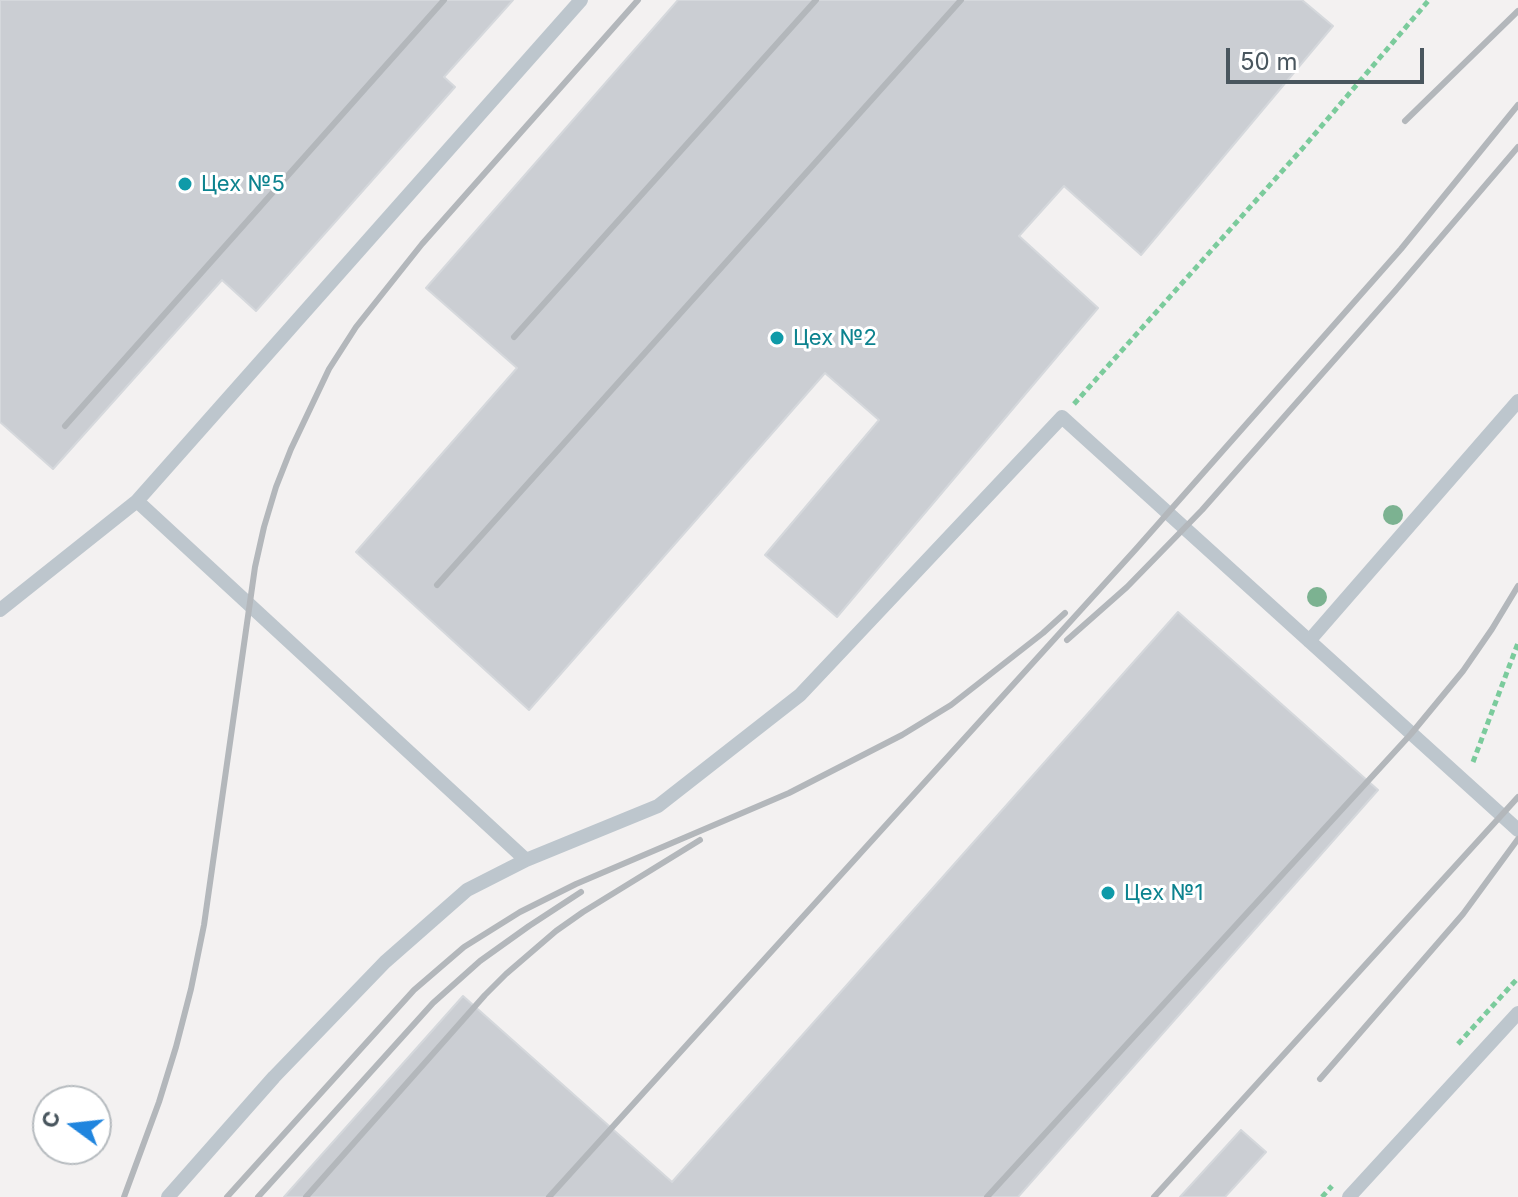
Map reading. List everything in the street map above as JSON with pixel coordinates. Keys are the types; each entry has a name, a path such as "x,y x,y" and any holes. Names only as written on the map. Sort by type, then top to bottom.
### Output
{"lane":[{"path":"0,610 137,501 581,0"},
{"path":"1309,641 1518,401"},
{"path":"168,1197 274,1077 385,962 467,890 526,860 658,806 800,695 1062,417 1518,830"},
{"path":"137,501 526,860"},
{"path":"1349,1197 1518,1013"}],"path":[{"path":"1062,417 1302,149 1429,0"},
{"path":"1466,782 1518,643"}],"building":[{"name":"Цех №5","path":"0,0 513,0 444,77 455,87 256,311 222,280 53,469 0,422"},
{"name":"Цех №2","path":"678,0 1302,0 1333,26 1141,255 1064,186 1019,236 1098,308 837,617 765,555 879,420 825,373 529,710 356,552 517,368 426,288"},
{"name":"Цех №1","path":"1178,612 1378,790 1018,1197 284,1197 463,996 672,1182"},
{"path":"1241,1130 1266,1152 1225,1197 1180,1197"}],"railway":[{"path":"65,426 444,0"},
{"path":"124,1197 159,1102 191,989 204,925 255,567 276,487 291,449 329,369 356,327 422,244 638,0"},
{"path":"514,337 816,0"},
{"path":"437,585 961,0"},
{"path":"1405,121 1518,11"},
{"path":"549,1197 1136,549 1401,249 1518,105"},
{"path":"1067,640 1127,587 1202,510 1518,147"},
{"path":"987,1197 1411,734 1463,671 1518,586"},
{"path":"227,1197 414,990 464,947 520,912 576,884 789,793 902,735 951,705 1065,613"},
{"path":"1154,1197 1518,797"},
{"path":"1320,1079 1463,914 1518,839"},
{"path":"306,1197 506,974 583,912 700,840"},
{"path":"258,1197 433,1003 480,961 581,892"}],"place":[{"name":"Цех №5","path":"185,184"},
{"name":"Цех №2","path":"777,338"},
{"name":"Цех №1","path":"1108,893"}]}
